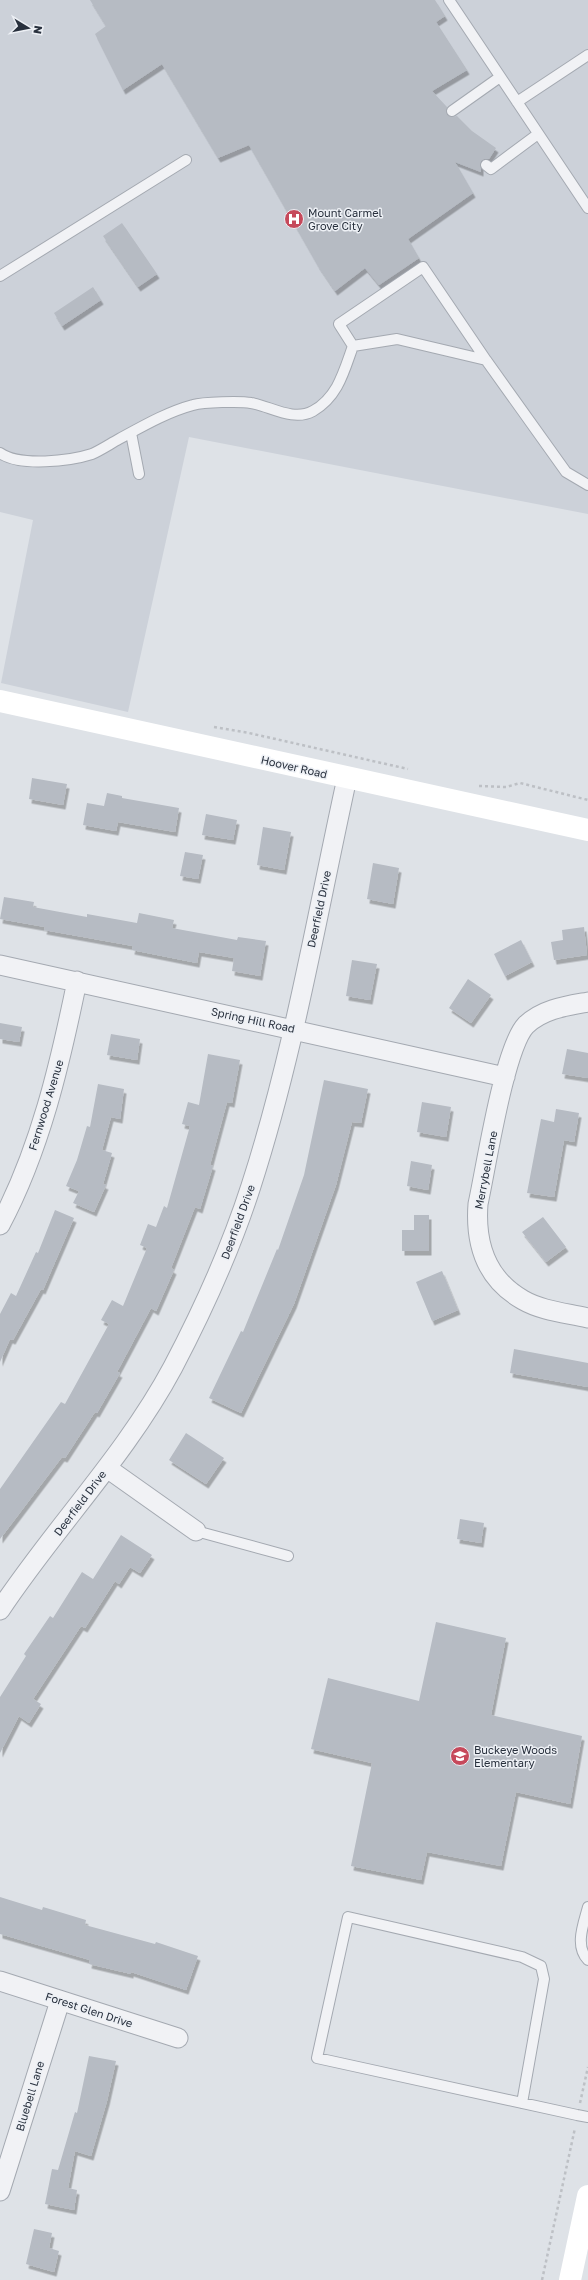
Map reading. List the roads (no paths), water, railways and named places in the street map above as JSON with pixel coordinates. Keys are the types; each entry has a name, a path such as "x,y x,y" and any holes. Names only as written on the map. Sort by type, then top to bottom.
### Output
{"main road":[{"name":"Hoover Road","path":"0,701 588,830"},
{"path":"570,2280 588,2196"}],"street":[{"name":"Deerfield Drive","path":"0,1610 138,1426 172,1368 217,1278 251,1188 271,1120 293,1029 347,778"},
{"name":"Spring Hill Road","path":"0,965 506,1077"},
{"name":"Fernwood Avenue","path":"0,1225 19,1188 42,1120 67,1032 77,981"},
{"name":"Merrybell Lane","path":"588,1002 555,1007 526,1026 510,1056 478,1204 476,1227 481,1249 491,1271 505,1287 524,1301 545,1308 588,1318"},
{"path":"107,1468 196,1531"},
{"name":"Forest Glen Drive","path":"0,1981 178,2038"},
{"name":"Bluebell Lane","path":"0,2191 60,2001"}],"lane":[{"path":"449,0 588,208"},
{"path":"516,102 588,55"},
{"path":"452,111 500,77"},
{"path":"486,164 491,169 538,134"},
{"path":"0,276 186,160"},
{"path":"353,346 339,324 424,267 486,360 566,472 588,485"},
{"path":"353,346 397,339 486,360"},
{"path":"0,453 6,457 34,462 69,459 92,454 165,414 195,404 250,402 290,414 311,412 327,401 341,381 353,346"},
{"path":"131,433 138,474"},
{"path":"196,1531 288,1556"},
{"path":"588,1907 580,1941 581,1948 588,1960"},
{"path":"522,2103 544,1979 541,1966 522,1957 348,1917 317,2058 522,2103 577,2115 588,2117"}],"place":[{"name":"Mount Carmel Grove City","path":"294,219"},
{"name":"Buckeye Woods Elementary","path":"460,1756"}]}
